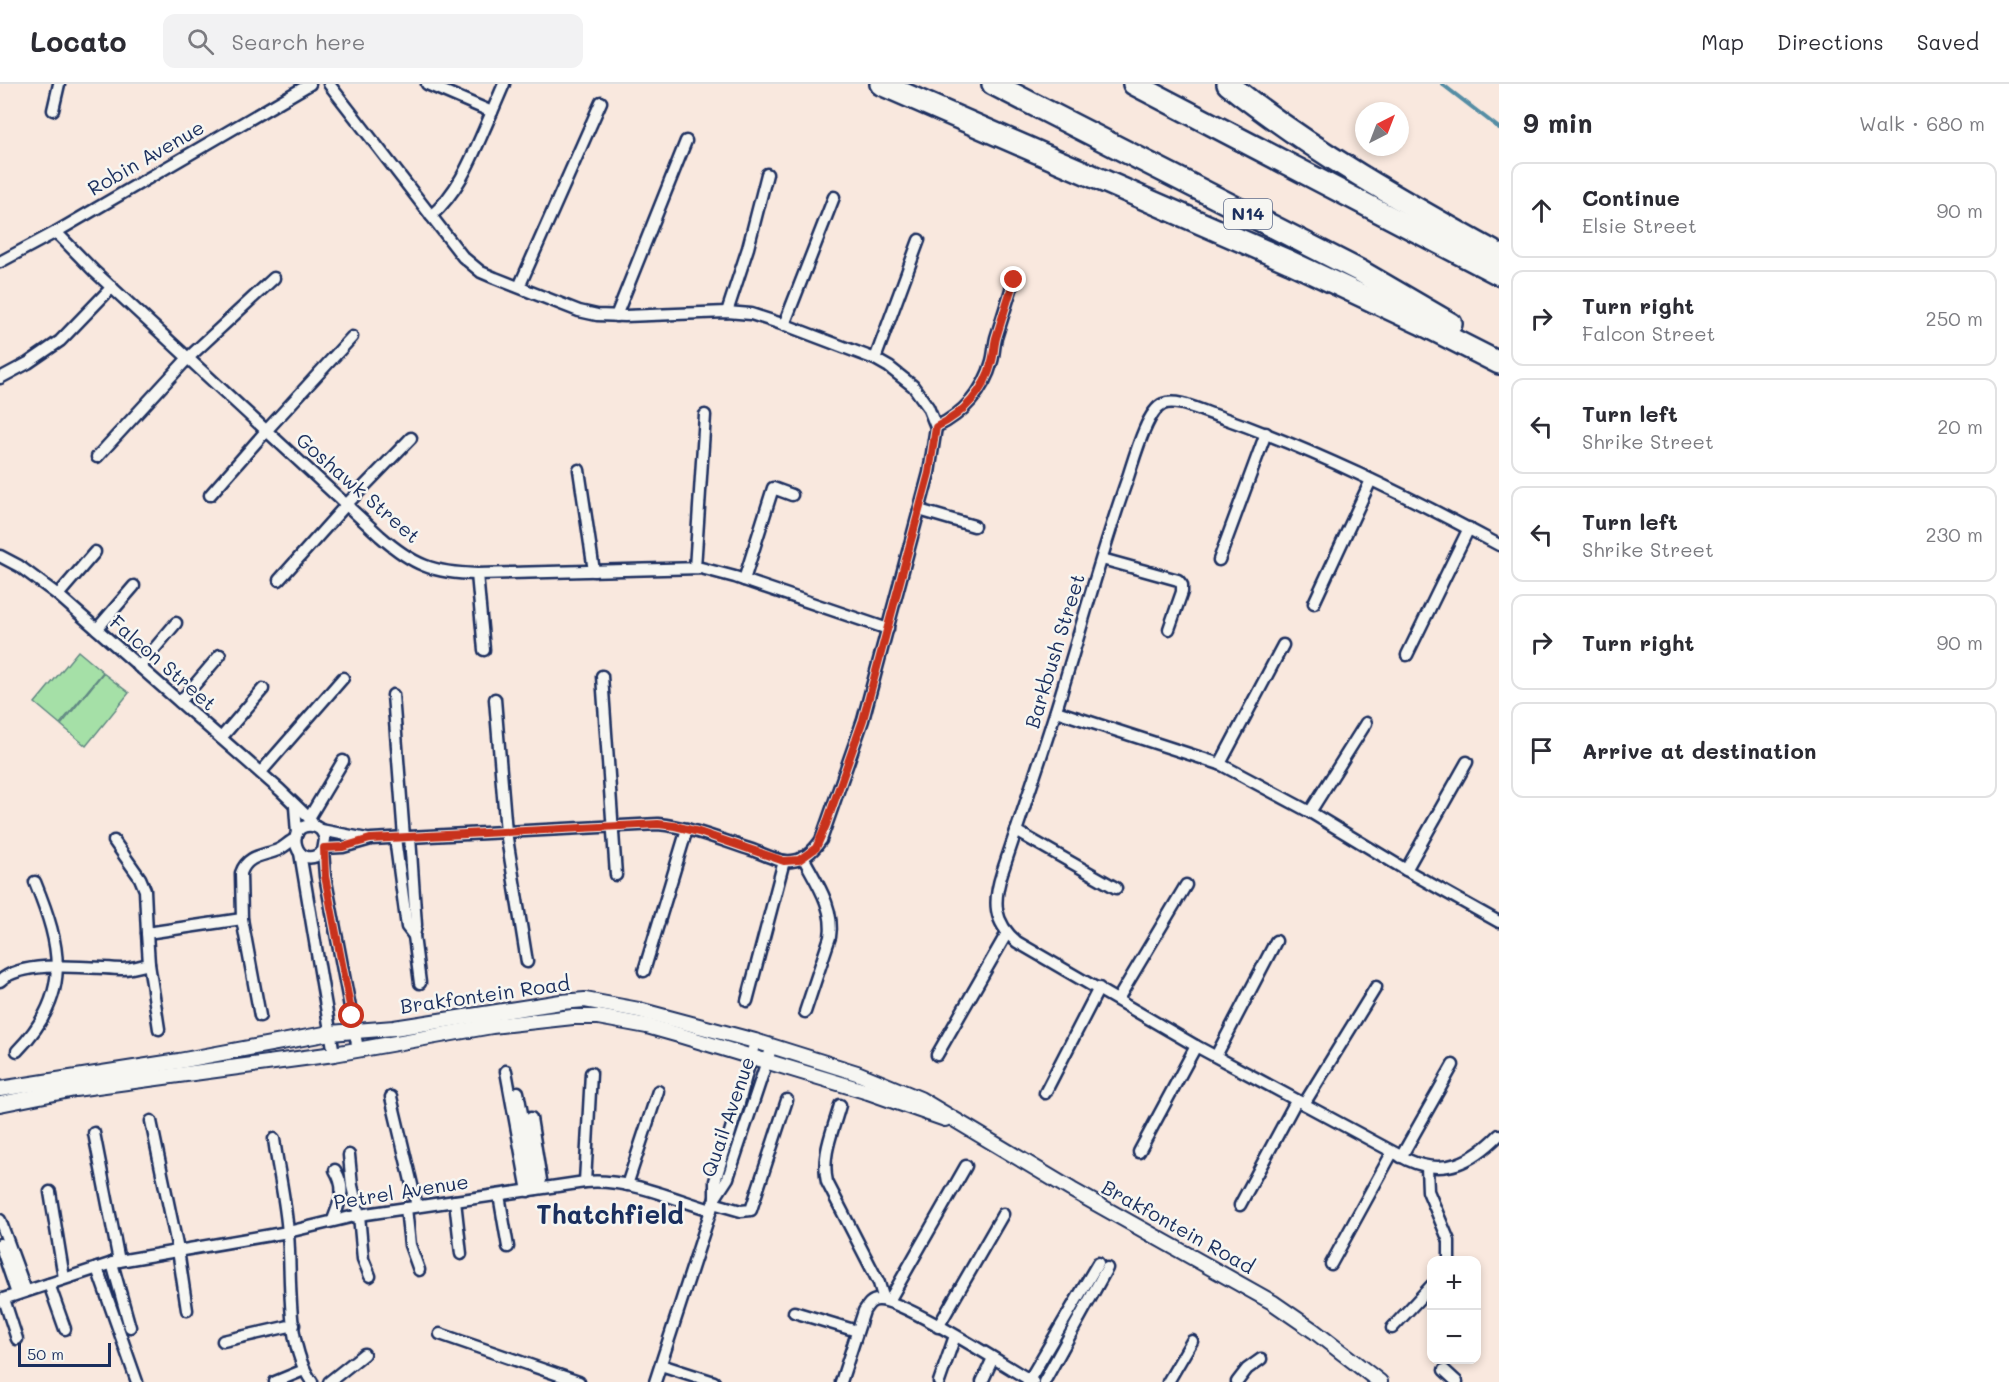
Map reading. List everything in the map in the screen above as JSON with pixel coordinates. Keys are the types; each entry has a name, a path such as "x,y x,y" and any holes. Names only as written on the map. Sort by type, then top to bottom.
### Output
{"highway":[{"path":"881,84 1300,267 1410,318 1499,363"},
{"name":"N14","path":"993,84 1360,272 1499,350"},
{"path":"1134,84 1499,274"},
{"path":"1228,84 1320,151 1391,195 1499,255"}],"street":[{"path":"53,110 59,84"},
{"name":"Robin Avenue","path":"0,262 56,232 310,84"},
{"path":"297,844 304,856 314,856 323,850 370,839 658,824 687,829 784,861 803,857 816,848 863,720 920,510 929,473 936,427 928,407 913,386 896,372 875,359 784,325 751,314 727,312 597,315 579,311 495,278 472,266 430,216 329,84"},
{"path":"427,84 492,112"},
{"path":"430,216 448,200 459,184 504,84"},
{"path":"519,286 601,102"},
{"path":"616,316 686,141"},
{"path":"727,312 748,248 767,174"},
{"path":"784,325 834,197"},
{"name":"Goshawk Street","path":"56,232 112,287 395,549 434,570 454,574 695,568 713,570 888,629"},
{"path":"875,359 919,240"},
{"path":"97,457 188,358 274,278"},
{"path":"936,427 955,418 966,407 985,378 992,362 994,346 1014,280"},
{"path":"0,378 37,358 60,341 112,287"},
{"path":"210,495 352,337"},
{"name":"Barkbush Street","path":"1007,933 997,911 995,897 1056,711 1123,493 1150,417 1158,406 1172,402 1266,433"},
{"path":"695,568 705,416"},
{"path":"1219,560 1266,433 1371,480 1499,545"},
{"path":"279,580 346,505 411,438"},
{"path":"579,470 594,571"},
{"path":"1314,603 1371,480"},
{"path":"744,580 773,488 792,495"},
{"path":"920,510 974,526"},
{"path":"1407,655 1469,528"},
{"path":"58,596 95,552"},
{"name":"Falcon Street","path":"0,556 19,566 58,596 258,770 315,825"},
{"path":"1102,559 1178,580 1182,585 1182,592 1169,629"},
{"path":"477,574 484,650"},
{"path":"97,630 134,586"},
{"path":"139,667 176,623"},
{"path":"1220,764 1283,645"},
{"path":"180,702 220,655"},
{"path":"602,676 616,874"},
{"path":"258,770 343,678"},
{"path":"221,738 263,688"},
{"path":"258,770 325,688"},
{"path":"393,695 403,837 416,925 414,936 420,983"},
{"path":"495,699 506,832 527,962"},
{"path":"1056,711 1220,764 1311,812 1406,870 1498,920"},
{"path":"1311,812 1366,723"},
{"path":"315,825 343,761"},
{"path":"1406,870 1467,762"},
{"path":"296,806 297,844 334,1054"},
{"path":"297,844 304,827 315,825 370,839"},
{"path":"315,825 325,839 323,850 325,876 358,1049"},
{"path":"644,971 687,829"},
{"path":"1016,831 1116,888"},
{"path":"114,841 140,878 145,890 149,964 159,1029"},
{"path":"260,1016 242,919 241,873 243,866 255,856 297,844"},
{"path":"803,857 827,905 832,926 805,1012"},
{"path":"747,1001 784,861"},
{"path":"17,1051 41,1024 49,1007 58,966 52,928 35,882"},
{"path":"1118,999 1186,885"},
{"path":"147,933 242,919"},
{"path":"937,1055 1007,933 1017,942 1196,1046 1397,1155 1431,1167 1465,1162 1481,1152 1499,1135"},
{"path":"1216,1056 1276,942"},
{"path":"0,981 11,972 58,966 123,969 149,964"},
{"path":"1240,1205 1300,1102 1377,987"},
{"path":"1045,1093 1099,988"},
{"name":"Brakfontein Road","path":"0,1089 179,1061 330,1033 394,1028 561,1002 585,1000 639,1010 772,1046 886,1083 935,1106 959,1123 1272,1302 1314,1331 1375,1380"},
{"name":"Brakfontein Road","path":"0,1104 75,1089 334,1054 492,1026 573,1017 598,1017 647,1026 868,1092 959,1123"},
{"name":"Quail Avenue","path":"713,1204 715,1180 754,1041"},
{"name":"Quail Avenue","path":"655,1382 713,1204 728,1179 772,1046"},
{"path":"1139,1152 1196,1046"},
{"path":"1331,1264 1453,1065"},
{"path":"506,1071 535,1189"},
{"path":"585,1182 591,1073"},
{"path":"627,1185 658,1091"},
{"path":"518,1092 535,1189"},
{"path":"391,1096 411,1207 410,1245 419,1270"},
{"name":"Petrel Avenue","path":"11,1296 115,1262 288,1232 359,1215 585,1182 627,1185 747,1212 752,1210 787,1100"},
{"path":"840,1105 825,1157 824,1168 827,1182 886,1301"},
{"path":"531,1118 535,1189"},
{"path":"151,1120 178,1250 187,1310"},
{"path":"94,1133 115,1262 130,1327"},
{"path":"728,1137 740,1142"},
{"path":"274,1139 288,1232 295,1340 303,1370 312,1382"},
{"path":"349,1155 352,1186 359,1215 363,1259 370,1276"},
{"path":"886,1301 966,1166"},
{"path":"1431,1167 1428,1191 1449,1241 1449,1256"},
{"path":"333,1220 343,1187 335,1170"},
{"path":"50,1192 64,1278"},
{"path":"498,1195 508,1247"},
{"path":"455,1201 461,1254"},
{"path":"938,1327 1003,1214"},
{"path":"0,1220 17,1339"},
{"path":"0,1244 11,1296"},
{"path":"841,1382 857,1331 868,1305 874,1301 886,1301 938,1327 1030,1381 1103,1265 1044,1382"},
{"path":"0,1268 11,1296"},
{"path":"97,1268 137,1382"},
{"path":"49,1284 65,1329"},
{"path":"1392,1328 1427,1290"},
{"path":"794,1312 857,1331"},
{"path":"223,1341 294,1325"},
{"path":"440,1334 579,1382"},
{"path":"939,1382 955,1336"},
{"path":"1168,1382 1192,1341"},
{"path":"329,1382 364,1354"},
{"path":"982,1382 993,1358"},
{"path":"1237,1382 1261,1359"},
{"path":"660,1365 714,1382"},
{"path":"275,1382 303,1370"},
{"path":"1444,1371 1457,1382"}],"green space":[{"path":"78,651 103,672 60,724 35,703"},
{"path":"103,673 129,693 86,746 61,725"}],"waterway":[{"path":"1442,84 1499,128"}],"district":[{"name":"Thatchfield","path":"610,1215"}],"route":[{"path":"352,1016 325,876 324,848 343,847 370,839 638,824 675,826 699,832 784,861 799,860 816,848 821,840 863,720 929,473 936,439 936,427 955,418 976,394 985,378 992,362 994,346 1014,280"}]}
